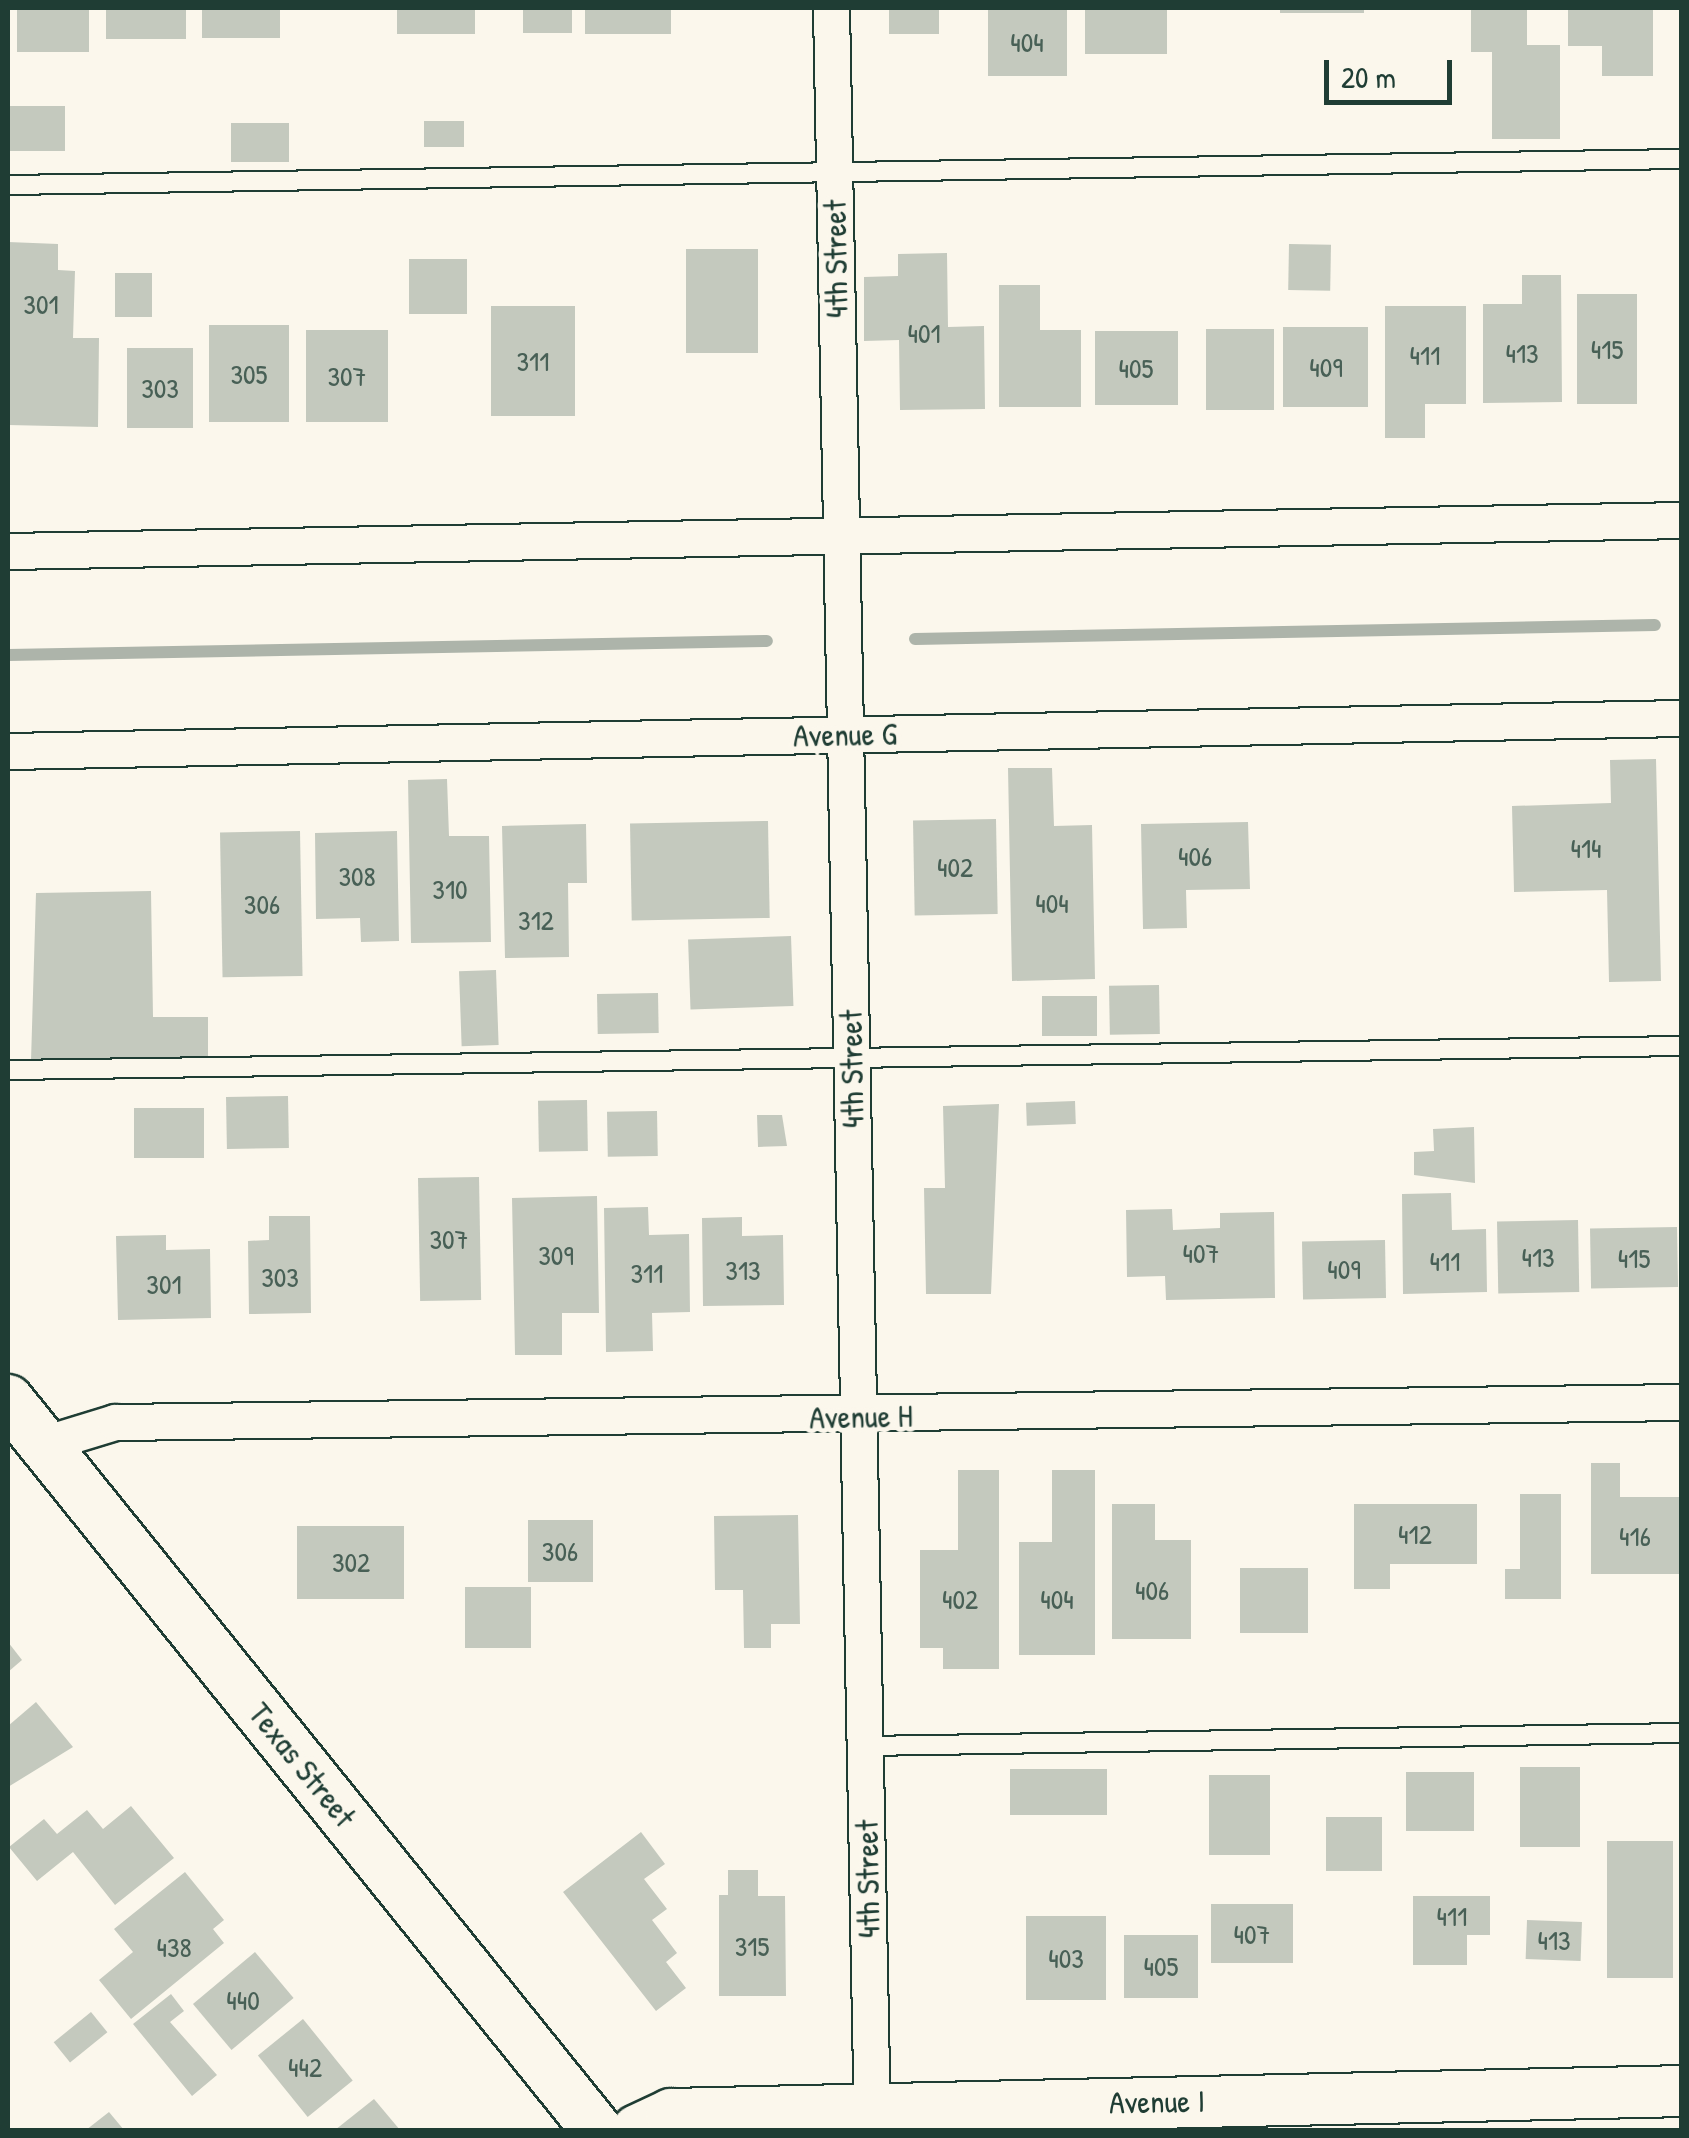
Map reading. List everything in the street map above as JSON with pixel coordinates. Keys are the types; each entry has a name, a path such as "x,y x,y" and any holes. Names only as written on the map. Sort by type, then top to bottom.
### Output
{"street":[{"name":"4th Street","path":"830,8 872,2119"},
{"path":"8,551 1682,520"},
{"name":"Avenue G","path":"8,751 1682,718"},
{"name":"Texas Street","path":"8,1400 597,2130"},
{"name":"Avenue H","path":"43,1444 116,1422 859,1417 1682,1402"},
{"name":"Avenue I","path":"637,2130 671,2114 872,2119 1682,2091"}],"lane":[{"path":"8,185 1682,159"},
{"path":"8,1070 852,1062 1682,1046"},
{"path":"865,1746 1682,1733"}],"building":[{"path":"17,8 89,8 89,52 17,52"},
{"path":"106,8 186,8 186,39 106,39"},
{"path":"202,8 280,8 280,38 202,38"},
{"path":"397,8 475,8 475,34 397,34"},
{"path":"523,8 572,8 572,33 523,33"},
{"path":"585,8 671,8 671,34 585,34"},
{"path":"889,8 939,8 939,34 889,34"},
{"path":"988,8 1067,8 1067,76 988,76"},
{"path":"1085,8 1167,8 1167,54 1085,54"},
{"path":"1280,8 1364,8 1364,13 1280,13"},
{"path":"1471,8 1527,8 1527,45 1560,45 1560,139 1492,139 1492,52 1471,52"},
{"path":"1568,8 1653,8 1653,76 1602,76 1602,46 1568,46"},
{"path":"8,106 65,106 65,151 8,151"},
{"path":"424,121 464,121 464,147 424,147"},
{"path":"231,123 289,123 289,162 231,162"},
{"path":"8,242 58,244 58,270 75,271 73,338 99,338 98,427 8,425"},
{"path":"1289,244 1331,245 1330,291 1288,290"},
{"path":"686,249 758,249 758,353 686,353"},
{"path":"947,253 948,327 984,326 985,409 900,410 899,340 864,341 864,277 898,276 898,254"},
{"path":"409,259 467,259 467,314 409,314"},
{"path":"115,273 152,273 152,317 115,317"},
{"path":"1522,275 1561,275 1562,402 1483,403 1483,304 1522,304"},
{"path":"999,285 1040,285 1040,330 1081,330 1081,407 999,407"},
{"path":"1577,294 1637,294 1637,404 1577,404"},
{"path":"491,306 575,306 575,416 491,416"},
{"path":"1385,306 1466,306 1466,404 1425,404 1425,438 1385,438"},
{"path":"209,325 289,325 289,422 209,422"},
{"path":"1283,327 1368,327 1368,407 1283,407"},
{"path":"1206,329 1274,329 1274,410 1206,410"},
{"path":"306,330 388,330 388,422 306,422"},
{"path":"1095,331 1178,331 1178,405 1095,405"},
{"path":"127,348 193,348 193,428 127,428"},
{"path":"1656,759 1661,981 1609,982 1607,890 1514,892 1512,806 1611,803 1610,760"},
{"path":"1008,768 1052,768 1054,826 1092,825 1095,979 1012,981"},
{"path":"447,779 449,836 489,836 491,942 411,943 408,780"},
{"path":"996,819 998,914 915,915 913,820"},
{"path":"768,821 770,918 632,920 630,823"},
{"path":"1248,822 1250,889 1186,890 1187,928 1143,929 1141,824"},
{"path":"586,824 587,883 568,883 569,957 505,958 502,826"},
{"path":"300,831 303,976 223,977 220,832"},
{"path":"397,831 399,941 361,942 360,918 316,919 315,833"},
{"path":"151,891 153,1017 208,1017 208,1059 31,1061 36,893"},
{"path":"791,936 793,1006 691,1010 688,940"},
{"path":"496,970 499,1045 462,1046 459,971"},
{"path":"1159,985 1160,1034 1110,1035 1109,986"},
{"path":"658,993 659,1033 598,1034 597,994"},
{"path":"1042,996 1097,996 1097,1036 1042,1036"},
{"path":"288,1096 289,1148 227,1149 226,1097"},
{"path":"587,1100 588,1151 539,1152 538,1101"},
{"path":"1075,1101 1076,1124 1027,1126 1026,1103"},
{"path":"999,1104 991,1294 926,1294 924,1188 945,1188 943,1106"},
{"path":"134,1108 204,1108 204,1158 134,1158"},
{"path":"657,1111 658,1156 608,1157 607,1112"},
{"path":"757,1115 782,1115 787,1146 758,1147"},
{"path":"1474,1127 1475,1183 1414,1175 1414,1152 1434,1151 1433,1129"},
{"path":"479,1177 481,1300 420,1301 418,1178"},
{"path":"1451,1193 1452,1230 1486,1229 1487,1292 1403,1294 1402,1194"},
{"path":"597,1196 599,1313 562,1313 562,1355 515,1355 512,1198"},
{"path":"648,1207 649,1235 689,1234 690,1312 652,1313 653,1351 606,1352 604,1208"},
{"path":"1172,1209 1173,1230 1220,1228 1220,1213 1274,1212 1275,1298 1166,1300 1165,1276 1127,1277 1126,1210"},
{"path":"269,1216 310,1216 311,1313 249,1314 248,1241 269,1240"},
{"path":"742,1217 742,1236 783,1235 784,1305 703,1306 702,1218"},
{"path":"1578,1220 1579,1292 1498,1293 1497,1221"},
{"path":"1677,1227 1678,1287 1591,1289 1590,1229"},
{"path":"166,1235 166,1250 210,1249 211,1318 118,1320 116,1236"},
{"path":"1385,1240 1386,1298 1303,1299 1302,1241"},
{"path":"1591,1463 1620,1463 1620,1497 1679,1497 1679,1574 1591,1574"},
{"path":"958,1470 999,1470 999,1669 943,1669 943,1648 920,1648 920,1550 958,1550"},
{"path":"1052,1470 1095,1470 1095,1655 1019,1655 1019,1542 1052,1542"},
{"path":"1520,1494 1561,1494 1561,1599 1505,1599 1505,1569 1520,1569"},
{"path":"1112,1504 1155,1504 1155,1540 1191,1540 1191,1639 1112,1639"},
{"path":"1354,1504 1477,1504 1477,1564 1390,1564 1390,1589 1354,1589"},
{"path":"798,1515 800,1624 771,1624 771,1648 744,1648 743,1590 715,1590 714,1516"},
{"path":"528,1520 593,1520 593,1582 528,1582"},
{"path":"297,1526 404,1526 404,1599 297,1599"},
{"path":"1240,1568 1308,1568 1308,1633 1240,1633"},
{"path":"465,1587 531,1587 531,1648 465,1648"},
{"path":"8,1642 22,1660 8,1672"},
{"path":"36,1702 73,1747 8,1787 8,1726"},
{"path":"1520,1767 1580,1767 1580,1847 1520,1847"},
{"path":"1010,1769 1107,1769 1107,1815 1010,1815"},
{"path":"1406,1772 1474,1772 1474,1831 1406,1831"},
{"path":"1209,1775 1270,1775 1270,1855 1209,1855"},
{"path":"131,1806 174,1858 115,1905 73,1852 37,1881 9,1847 44,1819 57,1834 87,1810 103,1829"},
{"path":"1326,1817 1382,1817 1382,1871 1326,1871"},
{"path":"641,1832 665,1864 644,1879 667,1909 652,1920 677,1953 666,1962 686,1988 656,2011 563,1892"},
{"path":"1607,1841 1673,1841 1673,1978 1607,1978"},
{"path":"728,1870 758,1870 758,1896 785,1896 786,1996 719,1996 719,1895 728,1895"},
{"path":"185,1872 224,1920 213,1929 224,1943 131,2019 99,1980 133,1952 114,1929"},
{"path":"1413,1896 1490,1896 1490,1935 1467,1935 1467,1965 1413,1965"},
{"path":"1211,1904 1293,1904 1293,1963 1211,1963"},
{"path":"1026,1916 1106,1916 1106,2000 1026,2000"},
{"path":"1527,1920 1582,1922 1581,1961 1526,1959"},
{"path":"1124,1935 1198,1935 1198,1998 1124,1998"},
{"path":"255,1952 294,1998 232,2050 193,2004"},
{"path":"171,1994 184,2011 170,2022 217,2075 192,2096 133,2024"},
{"path":"91,2012 107,2032 70,2062 54,2042"},
{"path":"303,2019 353,2080 308,2117 258,2056"},
{"path":"374,2099 400,2130 335,2130"},
{"path":"109,2112 124,2130 86,2130"}],"waterway":[{"path":"915,639 1655,625"},
{"path":"8,655 767,641"}]}
